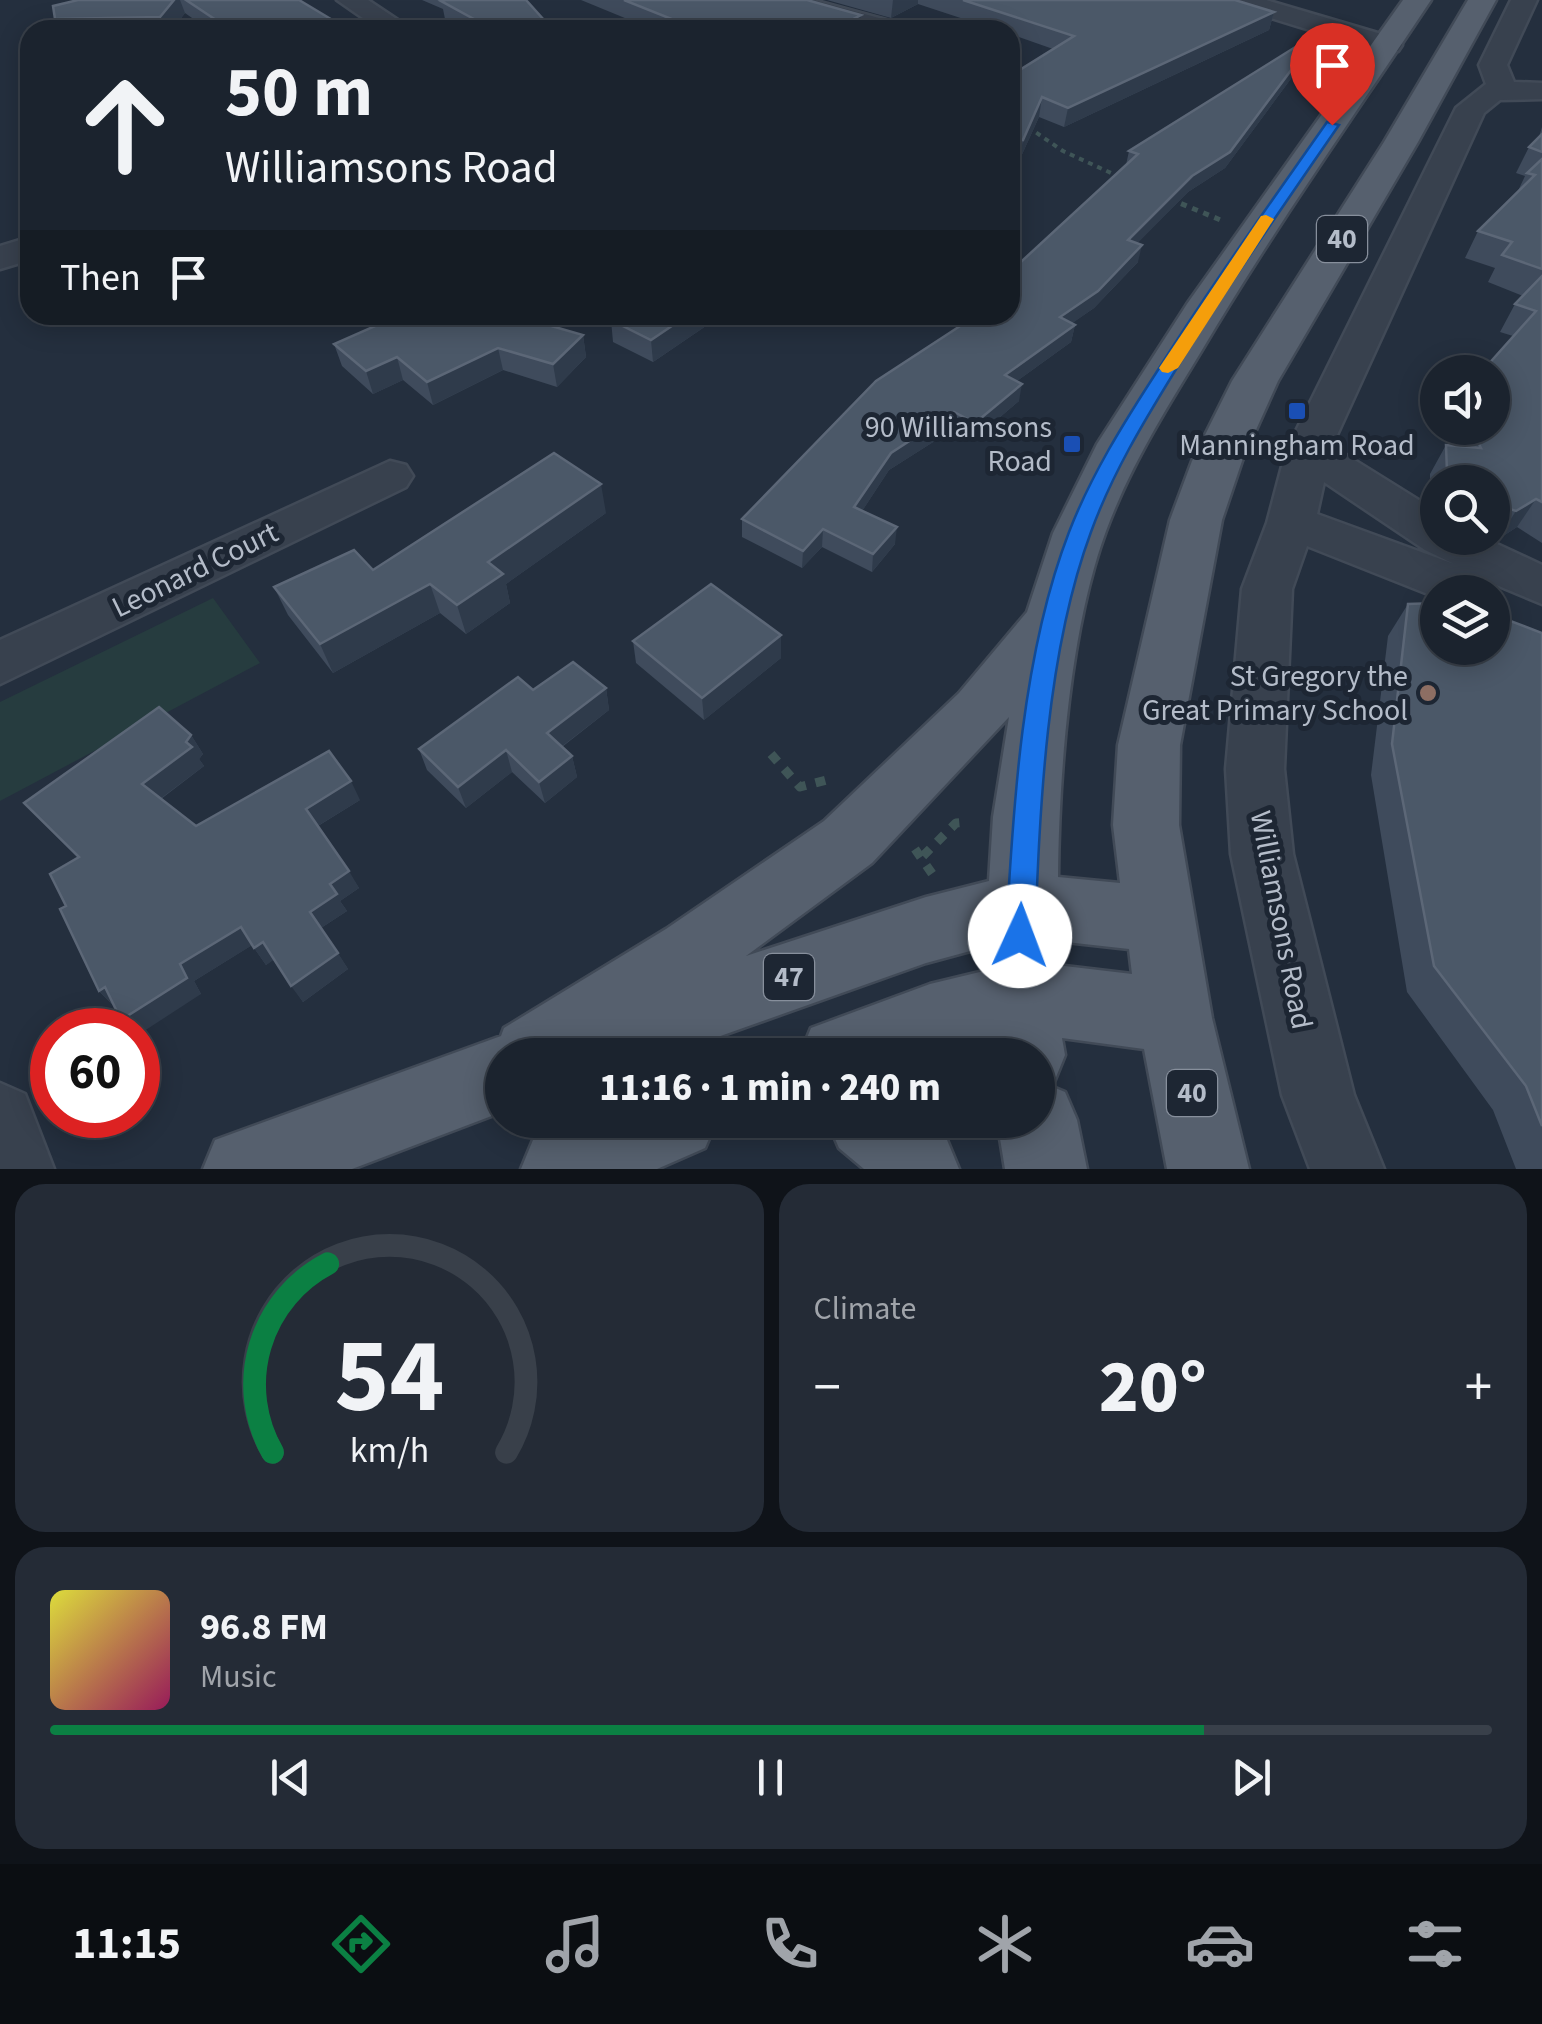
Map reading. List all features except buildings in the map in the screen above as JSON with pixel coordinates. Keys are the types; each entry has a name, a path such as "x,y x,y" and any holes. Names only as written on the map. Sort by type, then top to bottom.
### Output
{"main road":[{"name":"40","path":"1023,1027 1021,905 1026,817 1053,620 1080,533 1114,455 1208,304 1417,0"},
{"name":"Williamsons Road","path":"1161,920 1146,826 1150,746 1196,520 1255,380 1460,89 1482,0"},
{"path":"1388,45 1460,89"},
{"path":"562,1038 691,954 848,842 980,710 1053,620"},
{"name":"47","path":"603,1038 926,930 1021,905 1161,920"},
{"name":"40","path":"1161,920 1175,1018 1208,1169"},
{"path":"884,1038 930,1021 1023,1027 1095,1004 1175,1018"},
{"name":"47","path":"244,1169 485,1079"},
{"path":"562,1169 635,1138"},
{"path":"888,1138 918,1169"},
{"path":"1040,1138 1046,1169"}],"street":[{"path":"350,0 383,20"},
{"path":"784,0 855,20"},
{"path":"1238,0 1388,45"},
{"name":"Williamsons Road","path":"1347,1169 1318,1094 1262,854 1256,768 1258,684 1267,589 1291,523 1308,451 1460,89 1493,65 1524,0"},
{"path":"1460,89 1540,91"},
{"path":"1308,451 1420,523"},
{"name":"Leonard Court","path":"0,663 390,476"},
{"path":"1291,523 1431,575"},
{"path":"1479,555 1542,586"},
{"path":"1510,609 1542,622"}],"path":[{"path":"1025,125 1063,151 1138,185"},
{"path":"1156,192 1223,221"},
{"path":"772,754 800,786 830,779"},
{"path":"923,856 956,823 966,822"},
{"path":"904,840 923,856 937,881"}],"green space":[{"path":"213,598 260,663 0,801 0,702"}],"slow traffic":[{"path":"1168,368 1266,219"}],"place":[{"name":"Manningham Road","path":"1297,411"},
{"name":"90 Williamsons Road","path":"1072,444"},
{"name":"St Gregory the Great Primary School","path":"1428,693"}],"route":[{"path":"1020,936 1026,817 1053,620 1080,533 1114,455 1208,304 1332,125"}]}
